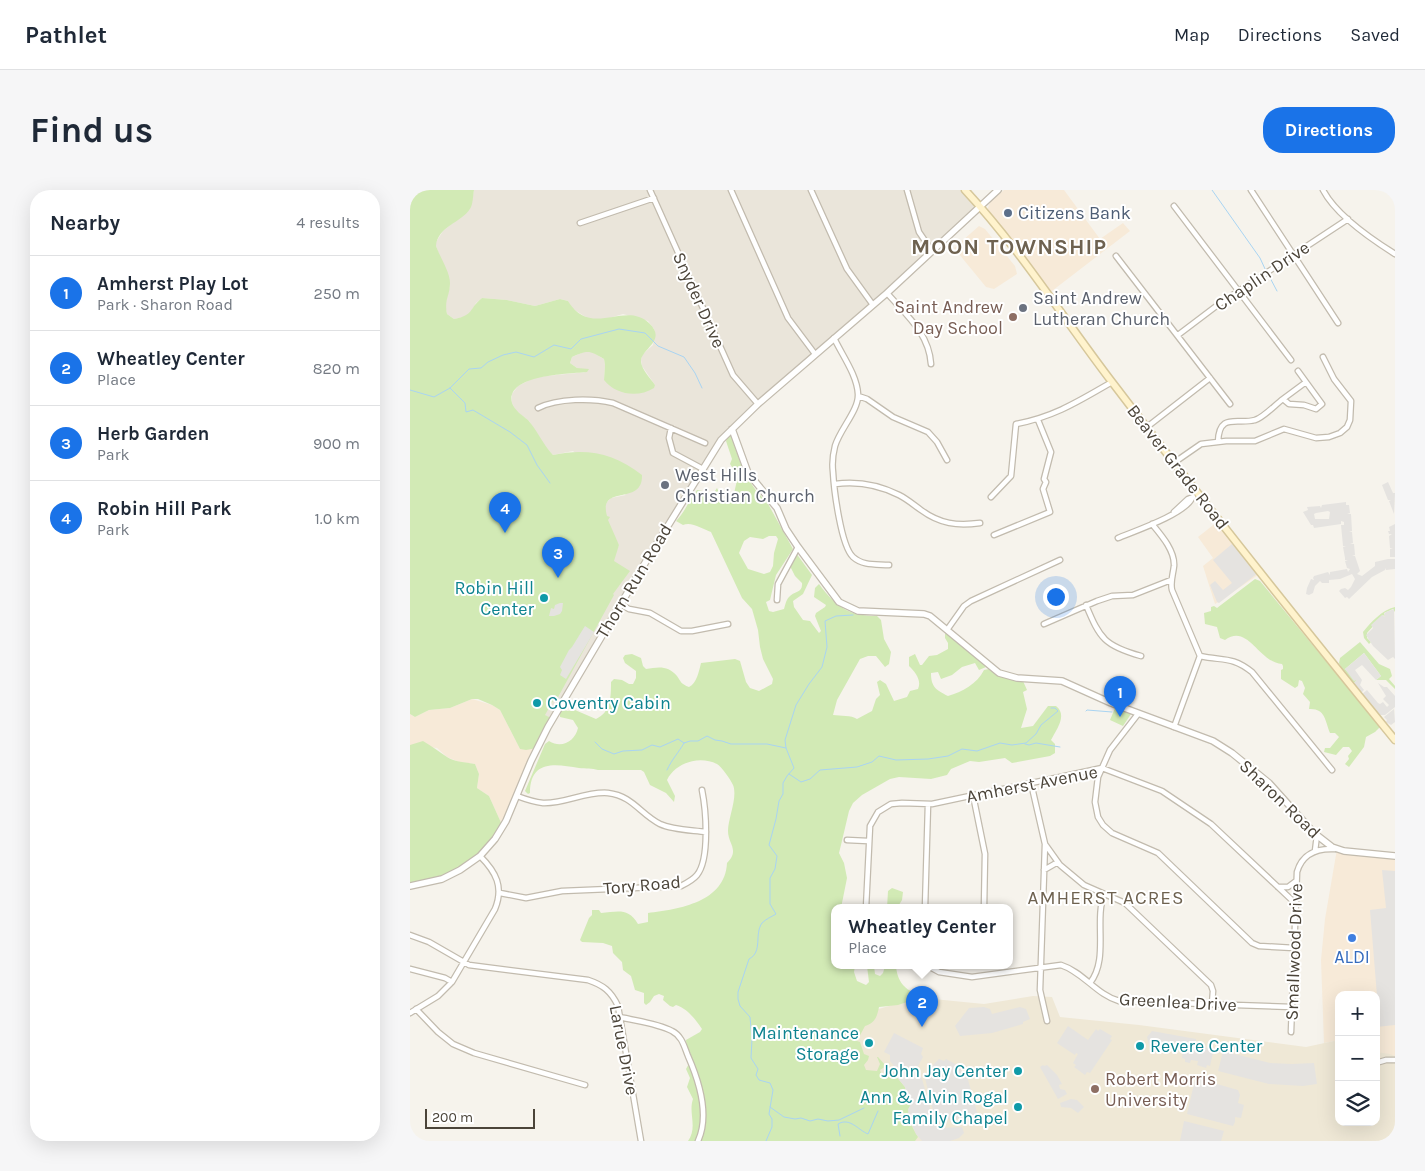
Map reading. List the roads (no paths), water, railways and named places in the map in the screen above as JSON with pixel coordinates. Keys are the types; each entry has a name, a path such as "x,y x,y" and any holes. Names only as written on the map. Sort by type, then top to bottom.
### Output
{"main road":[{"name":"Beaver Grade Road","path":"965,190 980,206 1147,427 1395,740"}],"street":[{"name":"Snyder Drive","path":"650,190 733,375 758,404"},
{"path":"732,190 788,318 815,354"},
{"path":"811,190 847,269 873,304"},
{"path":"907,190 919,232 932,252"},
{"name":"Thorn Run Road","path":"410,886 433,882 451,875 480,856 495,839 503,827 531,761 548,728 620,604 722,440 758,404 887,293 998,190"},
{"path":"1251,190 1338,322"},
{"path":"1323,190 1348,219 1395,254"},
{"path":"580,223 654,198"},
{"path":"1174,206 1291,360"},
{"name":"Chaplin Drive","path":"1178,335 1239,291 1348,219"},
{"path":"1116,256 1230,404"},
{"path":"887,293 923,335 928,345 931,364"},
{"path":"834,338 855,381 858,396 854,409 839,434 834,448 832,463 843,537 848,552 862,563 889,565"},
{"path":"1175,462 1199,445 1218,442 1253,442 1286,429 1316,438 1331,437 1343,430 1350,420 1351,401 1331,373 1323,357"},
{"path":"1283,399 1289,404 1316,409 1322,404 1298,371"},
{"path":"1147,427 1210,378"},
{"path":"991,497 1011,476 1016,424 1038,420 1064,410 1112,382"},
{"path":"1218,442 1219,432 1225,424 1234,420 1255,420 1306,382"},
{"path":"858,396 872,401 893,417 928,432 937,442 947,460"},
{"path":"538,408 549,402 601,400 613,403 705,442"},
{"path":"994,535 1050,512 1043,489 1051,452 1038,420"},
{"path":"671,428 669,438 673,454 703,469"},
{"name":"Sharon Road","path":"732,429 748,473 777,508 786,529 839,602 858,611 924,614 930,616 999,673 1017,678 1062,681 1138,714 1213,741 1232,753 1269,783 1317,835 1337,849 1395,856"},
{"path":"835,484 864,484 888,491 905,498 934,519 946,523 962,525 980,522"},
{"path":"1118,538 1173,513 1177,508 1199,493"},
{"path":"1152,524 1166,543 1172,556 1174,565 1171,580 1174,596 1200,656 1174,727"},
{"path":"777,600 778,584 798,547"},
{"path":"947,630 964,606 971,601 1060,560"},
{"path":"1044,624 1108,597 1138,594 1171,580"},
{"path":"620,604 629,609 650,613 681,631 728,624"},
{"path":"1086,605 1095,626 1103,638 1115,647 1141,656"},
{"path":"1200,656 1231,660 1252,672 1332,770"},
{"path":"1138,714 1110,750 1096,783 1095,807 1100,821 1108,830 1158,853 1252,943 1260,946 1294,948"},
{"name":"Amherst Avenue","path":"866,904 868,841 871,823 884,807 898,802 928,804 1102,768 1154,787 1216,827 1295,903"},
{"path":"1031,783 1045,844 1040,990 1047,1021"},
{"name":"Tory Road","path":"500,893 526,898 562,891 681,886 687,883 697,875 703,861 706,821 702,790"},
{"path":"517,796 547,803 610,793 627,799 653,820 664,825 706,832"},
{"path":"973,795 985,854 984,904"},
{"path":"925,904 928,804"},
{"path":"1317,835 1315,851 1337,849"},
{"path":"847,840 868,841"},
{"path":"1045,844 1058,862 1080,882 1126,903 1209,983 1213,991 1212,1004"},
{"name":"Smallwood Drive","path":"1291,1032 1297,872 1301,862 1315,851"},
{"path":"410,1013 438,996 452,982 495,909 500,893 497,877 480,856"},
{"path":"1044,870 1058,862"},
{"path":"1278,887 1288,886 1296,881"},
{"path":"1090,983 1097,974 1098,968 1101,906 1104,894"},
{"name":"Larue Drive","path":"410,935 429,942 469,965 588,980 600,984 612,995 618,1006 640,1141"},
{"name":"Greenlea Drive","path":"934,969 939,972 972,977 1057,965 1064,966 1104,994 1119,1001 1292,1007"},
{"path":"410,969 445,978 452,982"},
{"path":"416,1009 438,1032 453,1044 474,1053 585,1085"},
{"path":"620,1018 672,1031 681,1038 699,1083 703,1110 701,1133 698,1141"},
{"path":"1380,1062 1395,1060"}],"waterway":[{"path":"1212,190 1260,258 1266,271"},
{"path":"1268,274 1277,291"},
{"path":"410,390 434,397 450,388 469,369 481,368 488,362 503,355 516,352 534,357 554,345 571,349 581,339 619,329 645,333 658,346 684,357 702,388"},
{"path":"450,388 465,403 466,412 473,410 510,432 527,445 537,465 550,483"},
{"path":"766,1141 772,1127 772,1119 769,1114 773,1090 770,1083 759,1080 756,1075 758,1069 751,1058 750,1017 740,1006 738,992 749,959 756,952 760,927 762,923 776,914 770,904 770,878 775,869 777,856 769,845 779,801 783,794 783,783 794,768 785,740 796,705 822,667 827,647 825,621 836,616 853,615"},
{"path":"789,774 801,782 810,779 820,770 857,767 872,762 879,756 896,760 928,759 948,756 962,749 977,751 1000,743 1012,745 1026,743 1036,734 1041,725 1058,711 1055,708 1051,708"},
{"path":"1086,711 1112,712"},
{"path":"667,770 684,743 698,741 707,736 731,744 767,744 786,748"},
{"path":"595,742 602,749 614,754 623,751 642,750 652,745 660,747 678,739 684,743"},
{"path":"1025,744 1036,743 1060,747"},
{"path":"770,1107 784,1117 801,1118 810,1121 818,1119 828,1121 839,1120 864,1108"},
{"path":"840,1136 838,1124 842,1122 850,1123 868,1134 878,1111"}],"place":[{"name":"Citizens Bank","path":"1008,213"},
{"name":"Saint Andrew Lutheran Church","path":"1023,308"},
{"name":"Saint Andrew Day School","path":"1013,317"},
{"name":"West Hills Christian Church","path":"665,485"},
{"name":"Robin Hill Park","path":"505,533"},
{"name":"Herb Garden","path":"558,578"},
{"name":"Robin Hill Center","path":"544,598"},
{"name":"Coventry Cabin","path":"537,703"},
{"name":"Amherst Play Lot","path":"1120,717"},
{"name":"ALDI","path":"1352,938"},
{"name":"Wheatley Center","path":"922,1027"},
{"name":"Maintenance Storage","path":"869,1043"},
{"name":"Revere Center","path":"1140,1046"},
{"name":"John Jay Center","path":"1018,1071"},
{"name":"Robert Morris University","path":"1095,1089"},
{"name":"Ann & Alvin Rogal Family Chapel","path":"1018,1107"}],"district":[{"name":"MOON TOWNSHIP","path":"1009,247"},
{"name":"AMHERST ACRES","path":"1106,898"}]}
